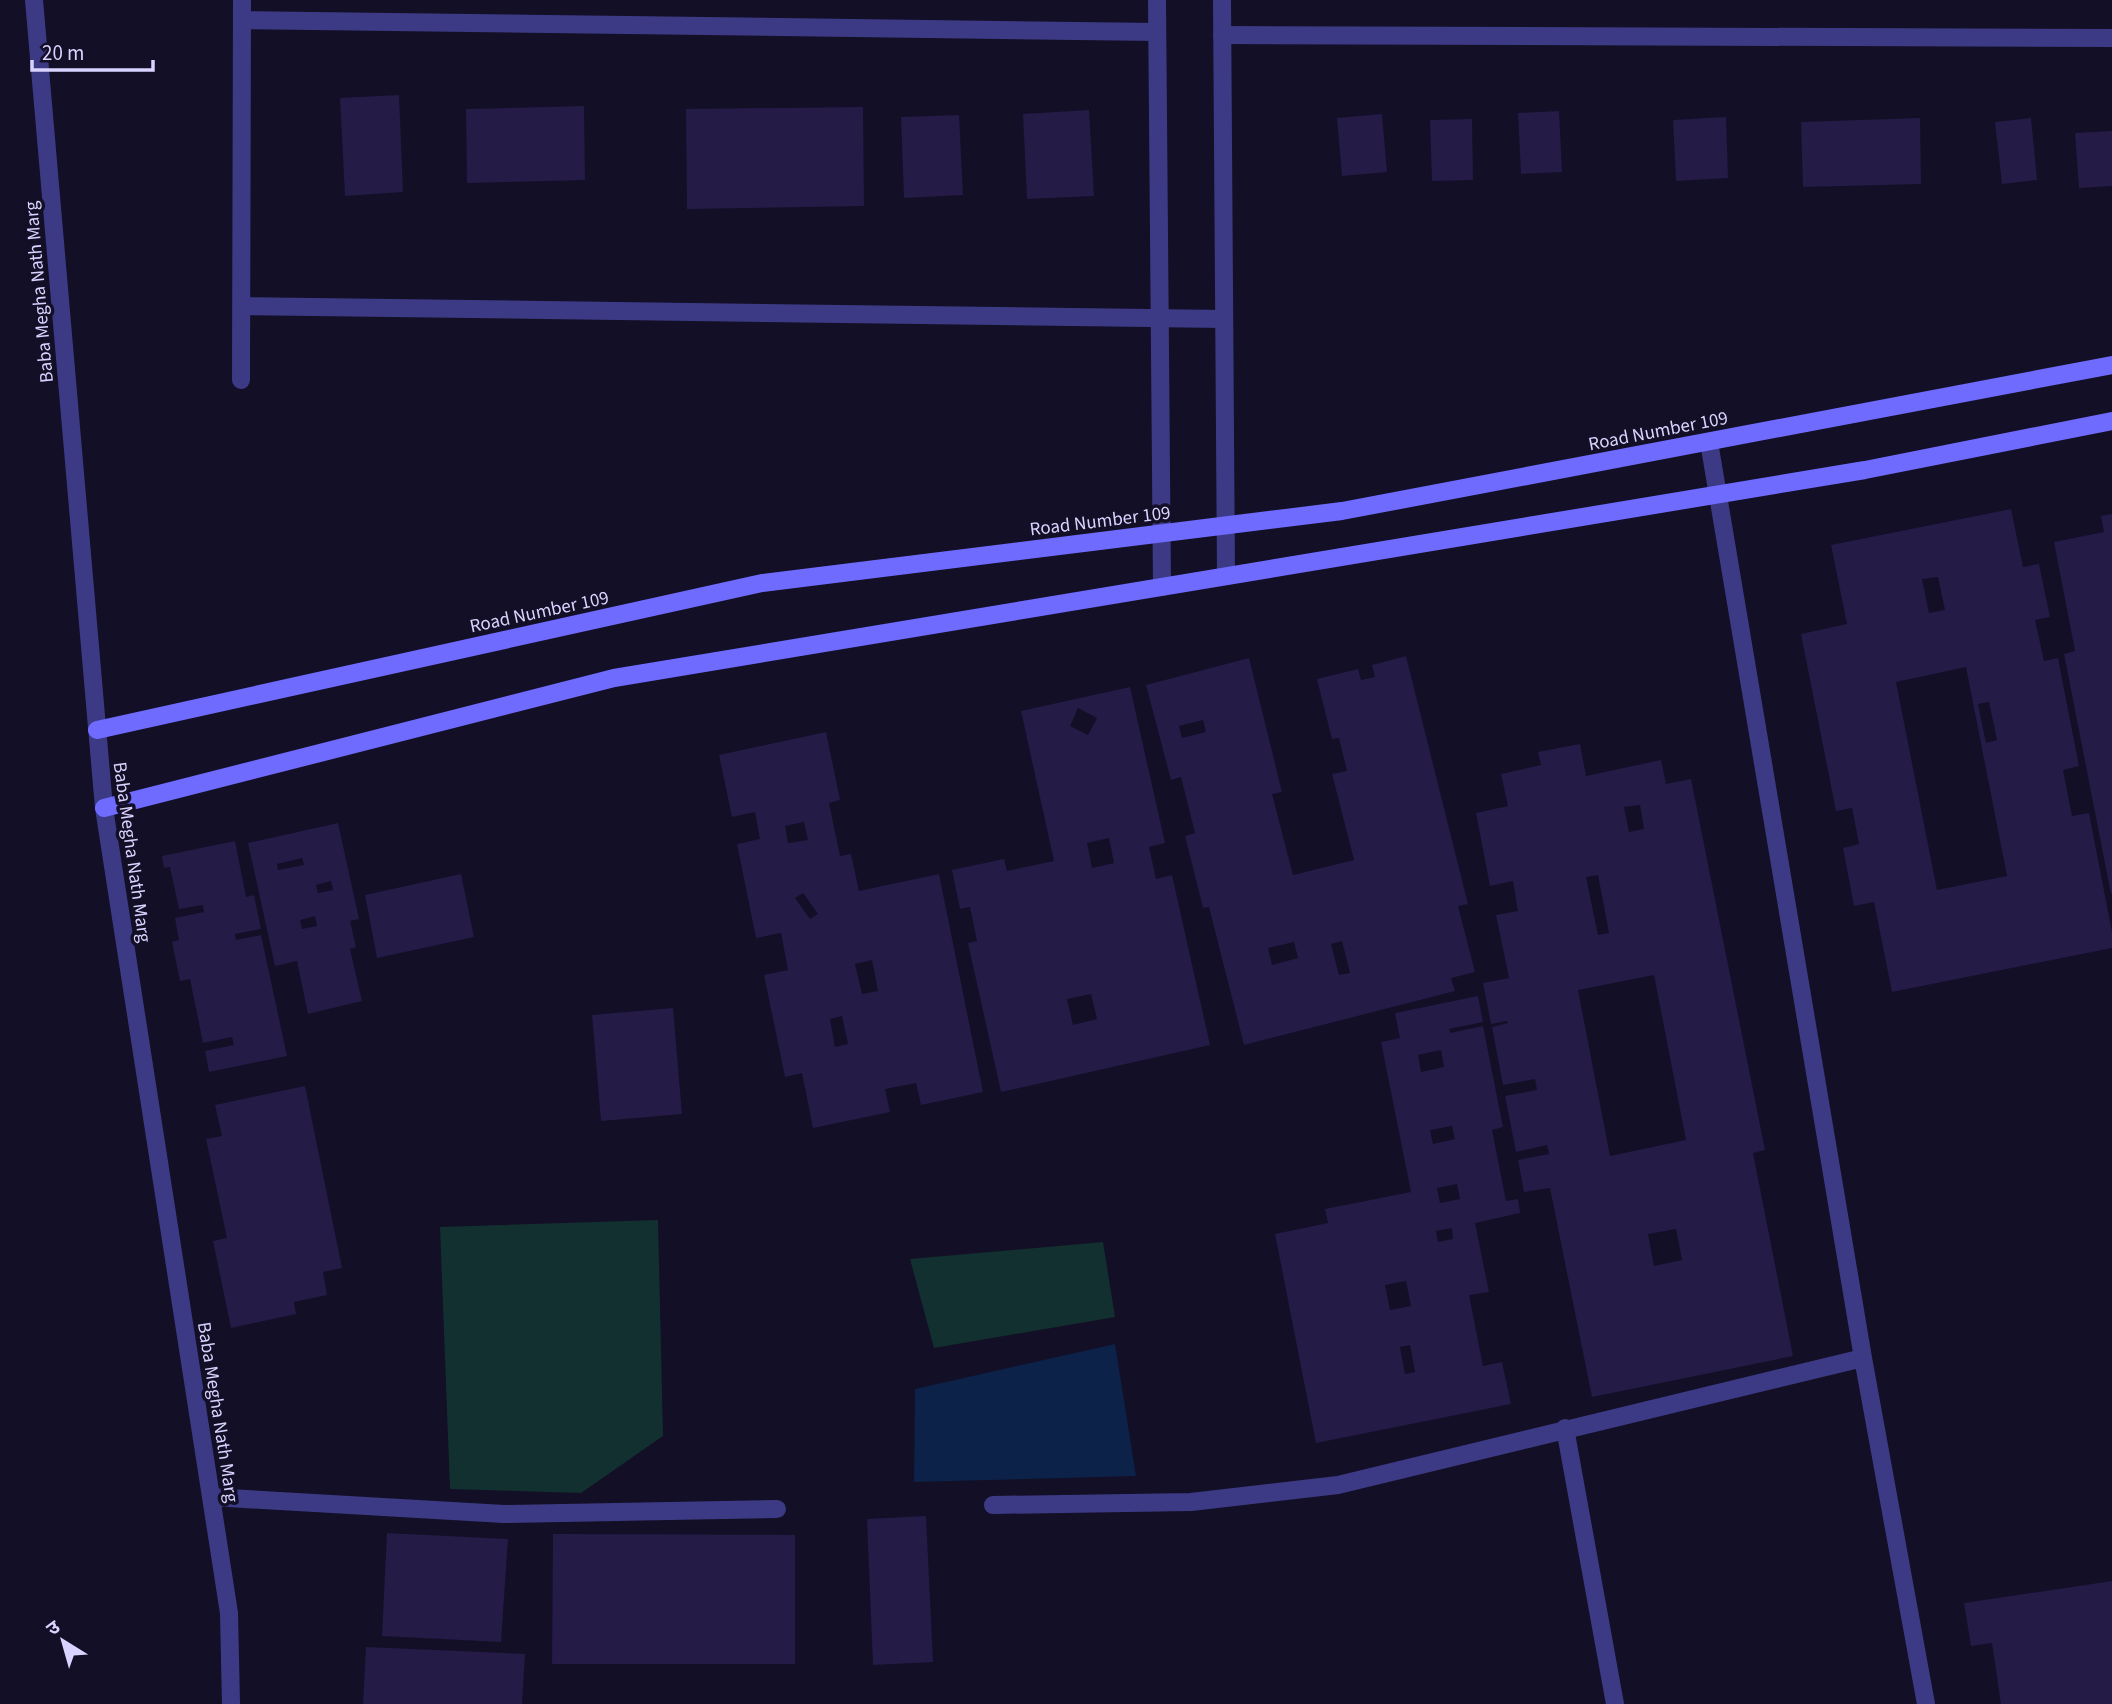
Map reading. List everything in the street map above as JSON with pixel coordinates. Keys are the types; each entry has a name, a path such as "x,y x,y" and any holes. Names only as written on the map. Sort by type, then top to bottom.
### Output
{"street":[{"name":"Baba Megha Nath Marg","path":"34,0 104,808 229,1613 231,1704"},
{"path":"241,380 242,0"},
{"path":"1157,0 1162,587"},
{"path":"1222,0 1226,576"},
{"path":"242,20 1157,32"},
{"path":"1222,35 2112,38"},
{"path":"241,306 1224,319"},
{"name":"Road Number 109","path":"97,730 762,583 1342,511 2112,366"},
{"path":"104,808 614,678 1865,470 2112,421"},
{"path":"1709,442 1863,1358 1926,1704"},
{"path":"993,1505 1191,1502 1338,1485 1863,1358"},
{"path":"1565,1428 1615,1704"},
{"path":"211,1497 504,1514 777,1509"}],"green space":[{"path":"658,1220 663,1436 581,1493 450,1489 440,1227"},
{"path":"1103,1242 1115,1317 934,1348 910,1259"}],"water":[{"path":"1115,1344 1136,1476 914,1482 915,1389"}],"building":[{"path":"399,95 403,192 345,196 340,98"},
{"path":"584,106 585,180 467,183 466,109"},
{"path":"863,107 864,206 687,209 686,109"},
{"path":"1089,110 1094,196 1027,199 1023,114"},
{"path":"1559,111 1562,172 1521,174 1518,113"},
{"path":"1382,114 1387,172 1342,176 1337,118"},
{"path":"959,115 963,195 904,198 901,117"},
{"path":"1726,117 1728,178 1676,181 1673,120"},
{"path":"1920,118 1921,184 1803,187 1801,122"},
{"path":"2031,118 2037,180 2002,184 1995,122"},
{"path":"1472,119 1473,180 1432,181 1430,120"},
{"path":"2112,131 2112,186 2079,188 2075,133"},
{"path":"2011,509 2023,567 2039,564 2050,617 2035,620 2044,661 2058,658 2079,766 2063,770 2072,816 2089,813 2112,932 2112,948 1892,992 1874,902 1854,906 1843,848 1859,844 1852,808 1836,811 1801,634 1847,624 1831,545","holes":["1938,577 1945,610 1929,613 1922,579","1966,667 2007,876 1937,890 1896,682","1989,702 1997,740 1986,743 1978,704"]},
{"path":"2112,514 2111,894 2064,654 2075,651 2054,542 2104,532 2101,516"},
{"path":"1406,656 1468,904 1458,906 1475,972 1451,978 1455,991 1244,1045 1209,907 1203,908 1185,836 1195,833 1181,777 1171,780 1146,685 1249,658 1282,792 1272,794 1293,875 1354,860 1332,774 1347,771 1339,738 1332,739 1317,679 1358,669 1361,680 1375,677 1372,665","holes":["1203,720 1206,732 1182,738 1179,726","1342,941 1350,973 1339,975 1331,944","1294,942 1298,958 1272,965 1268,948"]},
{"path":"1130,687 1165,843 1149,847 1156,879 1172,875 1210,1045 1001,1092 968,943 977,941 970,907 960,909 952,870 1004,859 1007,871 1054,861 1021,711","holes":["1078,708 1097,718 1088,735 1070,726","1109,838 1114,863 1092,868 1087,843","1091,994 1097,1019 1073,1025 1067,999"]},
{"path":"826,732 840,800 829,803 840,856 851,854 859,891 939,874 983,1092 921,1105 916,1083 885,1089 890,1112 813,1128 802,1073 785,1077 764,975 788,970 781,933 756,938 737,844 760,839 755,812 732,817 719,755","holes":["804,822 808,840 788,843 785,826","803,893 818,914 810,919 795,898","872,960 878,991 862,994 855,964","842,1016 848,1044 835,1047 830,1019"]},
{"path":"1580,744 1586,776 1661,760 1666,784 1691,779 1765,1150 1753,1153 1793,1356 1592,1397 1550,1188 1524,1192 1518,1160 1549,1154 1547,1145 1516,1152 1505,1096 1537,1090 1535,1079 1503,1085 1492,1027 1508,1023 1491,1024 1483,983 1509,978 1496,915 1518,911 1513,881 1490,886 1476,813 1508,806 1501,774 1541,765 1538,752","holes":["1640,805 1644,829 1629,832 1624,807","1598,875 1609,933 1598,935 1586,877","1654,975 1686,1140 1610,1156 1578,990","1676,1229 1682,1260 1654,1266 1648,1234"]},
{"path":"338,823 359,919 350,921 356,947 350,949 362,1001 308,1014 297,961 275,966 248,843","holes":["302,858 304,865 278,870 277,864","331,881 333,890 318,893 316,885","315,916 317,926 302,929 300,920"]},
{"path":"235,841 246,897 254,895 261,929 235,934 236,940 261,935 287,1056 209,1072 205,1051 234,1045 232,1037 203,1043 190,979 180,981 172,942 179,940 175,918 204,912 203,905 179,909 170,867 164,868 162,856"},
{"path":"461,874 474,937 377,958 365,895"},
{"path":"1478,996 1483,1022 1449,1029 1450,1033 1483,1026 1503,1127 1492,1130 1506,1201 1518,1199 1520,1213 1475,1223 1489,1292 1469,1295 1483,1366 1502,1362 1511,1404 1316,1443 1275,1234 1328,1223 1325,1209 1411,1192 1381,1042 1400,1038 1395,1013","holes":["1441,1050 1444,1067 1421,1072 1418,1055","1452,1126 1455,1139 1433,1144 1430,1130","1457,1184 1460,1199 1440,1203 1437,1188","1452,1228 1453,1239 1438,1242 1436,1231","1406,1281 1411,1306 1390,1310 1385,1285","1410,1345 1415,1372 1405,1374 1400,1347"]},
{"path":"673,1008 682,1114 601,1121 592,1015"},
{"path":"305,1086 342,1268 323,1272 327,1295 294,1302 296,1314 231,1328 213,1241 227,1238 206,1139 222,1136 215,1105"},
{"path":"926,1516 933,1662 873,1665 867,1519"},
{"path":"387,1533 508,1539 501,1642 382,1636"},
{"path":"553,1534 795,1535 795,1664 552,1664"},
{"path":"2112,1581 2112,1704 2001,1704 1992,1643 1971,1646 1964,1603"},
{"path":"366,1647 525,1654 522,1704 363,1704"}]}
